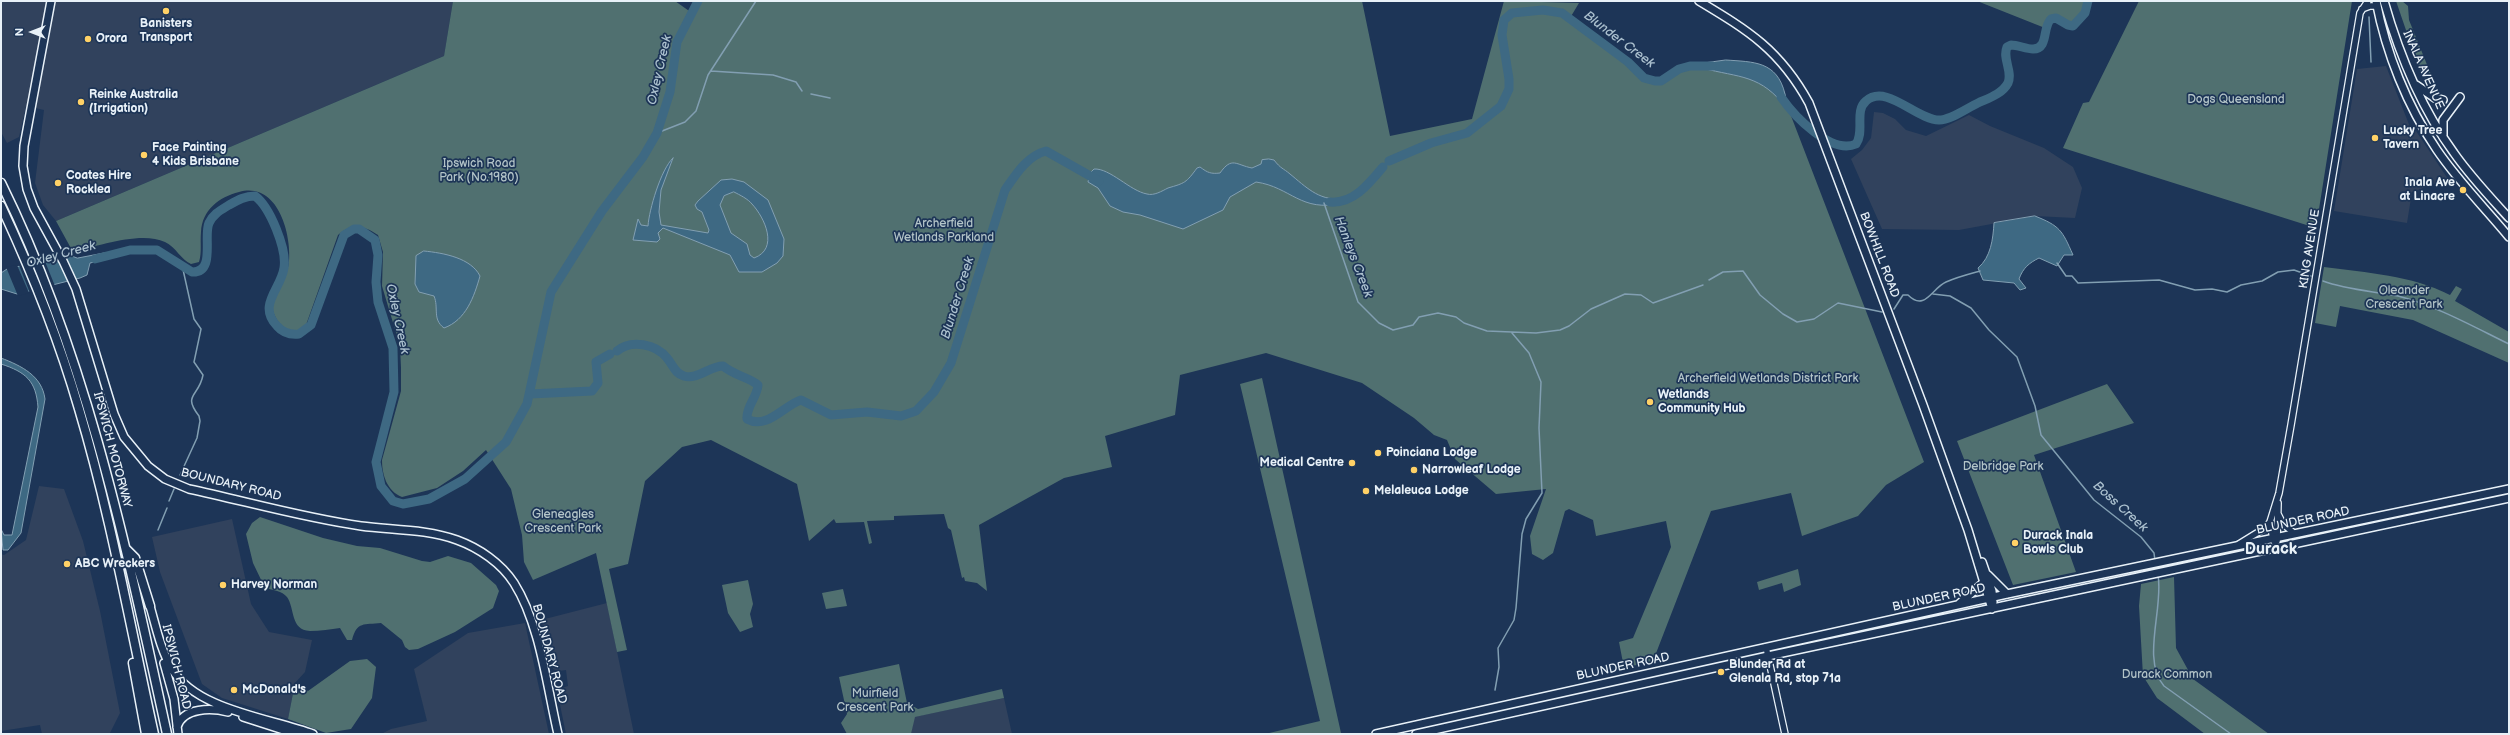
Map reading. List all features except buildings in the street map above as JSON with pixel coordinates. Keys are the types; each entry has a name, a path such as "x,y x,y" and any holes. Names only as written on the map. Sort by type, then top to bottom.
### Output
{"highway":[{"name":"IPSWICH MOTORWAY","path":"1,183 51,296 89,407 105,464 126,550 167,734"},
{"name":"IPSWICH MOTORWAY","path":"1,206 41,298 80,410 95,466 154,734"},
{"path":"126,550 136,558 150,606"},
{"path":"116,558 115,571 146,734"}],"main road":[{"name":"BOUNDARY ROAD","path":"51,1 24,146 23,166 32,202 57,248 76,289 111,403 124,437 141,459 165,478 189,488 360,526 434,534 472,546 504,571 526,605 536,638 558,734"},
{"name":"BOWHILL ROAD","path":"1699,1 1745,29 1775,55 1800,87 1827,150 1923,404 1978,560 1983,583 1991,598"},
{"name":"INALA AVENUE","path":"2384,1 2399,46 2416,85 2443,137 2472,176 2509,218"},
{"name":"INALA AVENUE","path":"2376,4 2395,66 2427,133 2450,166 2509,237"},
{"path":"2416,85 2435,98 2443,100"},
{"path":"2443,137 2442,122 2460,97"},
{"name":"BLUNDER ROAD","path":"1376,734 2008,594 2509,489"},
{"name":"BLUNDER ROAD","path":"1416,734 1768,656 2509,498"},
{"name":"BOWHILL ROAD","path":"1978,560 1987,574 1992,609"},
{"path":"1987,574 2008,594"},
{"path":"1957,606 1983,583"},
{"path":"150,606 169,665 180,681 191,691 216,704 313,734"},
{"name":"IPSWICH ROAD","path":"150,606 172,691 178,730"},
{"path":"178,730 185,717 200,710 210,709 234,714 296,734"}],"street":[{"name":"KING AVENUE","path":"2275,538 2279,493 2362,9 2368,1"},
{"path":"2362,9 2376,4"},
{"name":"KING AVENUE","path":"2277,548 2270,522 2279,493"},
{"path":"2278,512 2283,524 2295,534"},
{"path":"2236,546 2265,528 2270,522"},
{"path":"1766,647 1785,734"}],"shaded area":[{"path":"1,1 453,1 444,56 56,221 43,205 35,183 44,110 26,106 19,137 7,143 1,132"},
{"path":"1726,60 1755,63 1770,69 1781,83 1787,102 1787,109 1768,89 1759,83 1739,76 1702,68 1699,64"},
{"path":"2386,66 2410,127 2416,131 2448,179 2412,192 2407,223 2334,211 2357,69"},
{"path":"1874,112 1883,113 1895,119 1906,130 1926,136 1969,115 1990,126 2044,148 2073,167 2082,188 2075,218 2035,216 1959,230 1882,229 1851,159 1862,150 1871,138"},
{"path":"673,158 661,190 659,212 661,225 708,233 709,230 702,212 697,209 695,205 721,180 732,179 744,182 768,200 784,239 783,256 777,263 762,272 739,272 730,255 663,228 658,233 660,239 657,242 633,240 638,219 641,225 648,226 656,190","holes":["734,192 744,197 752,204 765,225 768,241 766,248 762,254 754,258 750,255 747,244 731,233 720,205 724,196"]},
{"path":"1262,160 1274,160 1280,167 1313,192 1332,199 1340,199 1342,203 1316,205 1268,185 1256,182 1230,197 1223,210 1183,229 1140,215 1123,212 1110,206 1098,188 1088,182 1090,173 1094,169 1100,170 1107,172 1140,192 1152,194 1185,182 1197,168 1200,167 1210,173 1220,173 1231,163 1252,168 1261,164"},
{"path":"2035,216 2055,226 2063,234 2073,255 2064,255 2057,266 2039,258 2032,262 2024,269 2019,279 2026,288 2020,290 2014,283 1983,280 1978,268 1989,253 1994,223"},
{"path":"424,251 448,255 464,261 476,270 480,276 472,300 468,307 458,319 444,328 438,321 434,296 419,292 415,284 416,256"},
{"name":"Oxley Creek","path":"106,253 108,259 90,263 87,275 80,278 17,294 1,289 1,273 7,269 69,255 77,258"},
{"path":"1,358 23,368 30,373 40,384 45,399 21,533 8,550 3,550 1,529 4,535 12,535 38,407 35,390 32,384 17,370 1,364"},
{"path":"39,486 64,489 83,541 100,611 120,713 110,733 42,734 40,725 1,731 1,554 4,555 26,540"},
{"path":"232,519 251,604 269,632 312,640 305,672 295,683 288,719 222,698 202,684 160,572 152,537"},
{"path":"607,603 634,734 566,734 558,695 559,689 568,686 566,670 558,671 553,669 541,620"},
{"path":"525,623 549,734 381,734 391,729 427,721 414,669 468,633"},
{"path":"1004,698 1012,734 911,734 914,717"}],"green space":[{"name":"Archerfield Wetlands Parkland","path":"453,1 675,1 692,13 698,1 1362,1 1390,136 1472,119 1504,1 1579,3 1570,18 1628,62 1644,78 1661,81 1679,69 1701,66 1757,81 1769,88 1788,108 1924,462 1886,485 1858,516 1802,536 1791,493 1711,511 1653,661 1624,668 1619,642 1633,638 1671,547 1666,521 1596,536 1593,520 1569,509 1565,511 1553,553 1543,560 1532,554 1530,536 1546,489 1496,494 1455,459 1447,440 1434,435 1414,418 1362,383 1266,353 1180,375 1175,415 1105,436 1112,467 1064,478 979,525 987,591 977,583 965,581 964,577 962,578 951,530 948,528 944,514 894,516 894,520 867,521 872,543 869,544 864,522 836,523 834,519 809,541 797,484 711,440 682,447 645,481 628,564 609,569 627,650 617,652 596,553 533,580 524,562 522,535 511,489 486,450 463,471 437,488 402,497 393,491 386,482 382,460 401,391 401,368 400,346 382,286 383,252 378,235 362,227 353,227 338,235 306,325 296,331 291,331 282,326 278,321 272,305 273,299 285,275 289,263 288,239 285,225 280,213 273,202 264,195 252,191 239,192 218,201 208,211 202,224 199,262 191,264 184,260 169,244 155,239 144,238 119,241 73,252 56,221 444,56"},
{"path":"1977,1 2088,1 2084,15 2078,23 2069,24 2056,18 2051,19 2045,28"},
{"name":"Dogs Queensland","path":"2139,1 2352,1 2316,228 2063,148 2083,103 2089,102"},
{"path":"2396,1 2402,1 2408,6 2409,20 2438,92 2430,89 2419,68"},
{"name":"Oleander Crescent Park","path":"2324,267 2404,279 2435,288 2450,295 2456,286 2462,289 2455,301 2509,332 2509,363 2413,320 2340,306 2336,327 2315,323"},
{"path":"1262,378 1341,733 1338,734 1265,734 1320,721 1240,384"},
{"name":"Delbridge Park","path":"2107,384 2134,423 2034,455 2076,572 2013,585 1957,441"},
{"path":"260,517 323,538 357,546 380,548 422,561 430,562 448,556 471,563 496,585 499,591 493,608 455,632 418,649 409,650 405,647 402,640 381,623 362,625 356,630 352,640 347,640 340,628 314,631 304,630 296,623 287,597 280,592 265,588 253,563 246,534 252,523"},
{"path":"1798,569 1801,585 1784,592 1782,583 1759,590 1757,582"},
{"name":"Durack Common","path":"2174,577 2176,648 2193,679 2269,734 2205,734 2157,698 2143,676 2139,606 2141,584"},
{"path":"748,580 753,604 750,614 753,627 740,632 728,613 722,585"},
{"path":"843,589 847,606 826,609 822,593"},
{"path":"367,659 376,667 372,698 351,729 326,733 288,719 295,683 308,691 350,661"},
{"name":"Muirfield Crescent Park","path":"899,664 907,703 918,709 1002,689 1004,698 915,717 911,734 847,734 841,723 847,714 839,677"}],"pier":[{"path":"44,259 55,286 30,293 19,265"},
{"path":"17,265 29,293 18,296 6,267"}],"waterway":[{"name":"Oxley Creek","path":"95,259 130,250 157,250 192,272 199,271 204,267 206,260 208,229 209,223 213,217 235,201 255,196 261,201 272,219 283,250 284,268 270,304 269,311 271,318 279,328 287,333 299,334 311,325 344,235 354,229 359,229 375,240 378,255 376,282 378,302 393,348 394,392 376,462 381,486 393,501 403,504 429,499 465,479 506,442 527,404 551,292 602,211 643,157 657,133 670,92 677,42 698,1"},
{"path":"657,133 685,122 696,111 708,75 756,1"},
{"name":"Blunder Creek","path":"1781,97 1795,114 1814,132 1836,144 1846,146 1856,144 1859,139 1862,105 1874,97 1883,96 1892,99 1930,118 1939,120 1949,118 1995,95 2005,87 2009,78 2006,56 2007,47 2011,45 2030,49 2038,48 2043,42 2048,23 2051,19 2056,18 2068,25 2073,26 2085,13 2088,1"},
{"name":"Blunder Creek","path":"1389,161 1431,143 1467,133 1501,106 1509,89 1509,79 1502,35 1504,20 1512,13 1543,10 1562,13 1628,62 1644,78 1655,81 1661,81 1679,69 1690,66 1712,66"},
{"path":"2369,17 2371,62"},
{"path":"711,71 773,75 796,82 802,91"},
{"path":"811,94 830,98"},
{"name":"Blunder Creek","path":"617,351 629,345 636,344 650,346 662,353 681,375 689,377 699,375 713,368 723,366 732,372 754,382 758,385 757,390 747,414 747,419 754,422 761,422 775,416 801,400 831,415 867,412 901,416 916,411 934,392 951,363 1005,190 1022,166 1039,153 1046,151 1099,181"},
{"name":"Blunder Creek","path":"1330,202 1346,200 1360,192 1383,167"},
{"name":"Hanleys Creek","path":"1324,203 1358,302 1379,323 1393,330 1413,325 1419,317 1438,313 1456,317 1464,323 1487,331 1536,333 1560,330 1569,326 1591,309 1625,294 1641,295 1653,303 1703,285"},
{"name":"Hanleys Creek","path":"2057,263 2066,276 2072,276 2078,283 2159,280 2195,290 2212,289 2227,292 2241,285 2262,281 2278,272 2294,270 2311,276"},
{"path":"180,475 197,438 200,421 199,416 194,409 192,399 203,375 194,362 201,329 194,319 182,265"},
{"name":"Hanleys Creek","path":"1709,280 1723,272 1743,271 1760,295 1783,314 1797,322 1814,319 1838,303 1882,312"},
{"name":"Boss Creek","path":"1894,309 1903,295 1908,295 1914,300 1924,300 1946,282 1980,271"},
{"name":"Hanleys Creek","path":"2323,281 2413,300 2455,317 2509,344"},
{"name":"Boss Creek","path":"1933,294 1950,296 1971,308 1989,330 2017,357 2035,406 2041,435 2094,500 2141,537 2154,553 2155,561"},
{"path":"1495,690 1499,667 1498,648 1514,620 1522,534 1526,519 1542,493 1539,428 1541,382 1529,353 1512,333"},
{"name":"Blunder Creek","path":"530,394 592,391 598,383 596,362 610,354"},
{"path":"169,501 174,489"},
{"path":"158,530 167,508"},
{"name":"Boss Creek","path":"2158,575 2159,588 2154,648 2154,662 2157,675 2164,686 2231,734"}],"place":[{"name":"Banisters Transport","path":"166,11"},
{"name":"Orora","path":"88,39"},
{"name":"Reinke Australia (Irrigation)","path":"81,102"},
{"name":"Lucky Tree Tavern","path":"2375,138"},
{"name":"Face Painting 4 Kids Brisbane","path":"144,155"},
{"name":"Coates Hire Rocklea","path":"58,183"},
{"name":"Inala Ave at Linacre","path":"2463,190"},
{"name":"Wetlands Community Hub","path":"1650,402"},
{"name":"Poinciana Lodge","path":"1378,453"},
{"name":"Medical Centre","path":"1352,463"},
{"name":"Narrowleaf Lodge","path":"1414,470"},
{"name":"Melaleuca Lodge","path":"1366,491"},
{"name":"Durack Inala Bowls Club","path":"2015,543"},
{"name":"ABC Wreckers","path":"67,564"},
{"name":"Harvey Norman","path":"223,585"},
{"name":"Blunder Rd at Glenala Rd, stop 71a","path":"1721,672"},
{"name":"McDonald's","path":"234,690"}],"district":[{"name":"Durack","path":"2271,550"}],"park label":[{"name":"Ipswich Road Park (No.1980)","path":"479,171"},
{"name":"Archerfield Wetlands District Park","path":"1768,379"},
{"name":"Gleneagles Crescent Park","path":"563,522"}]}
